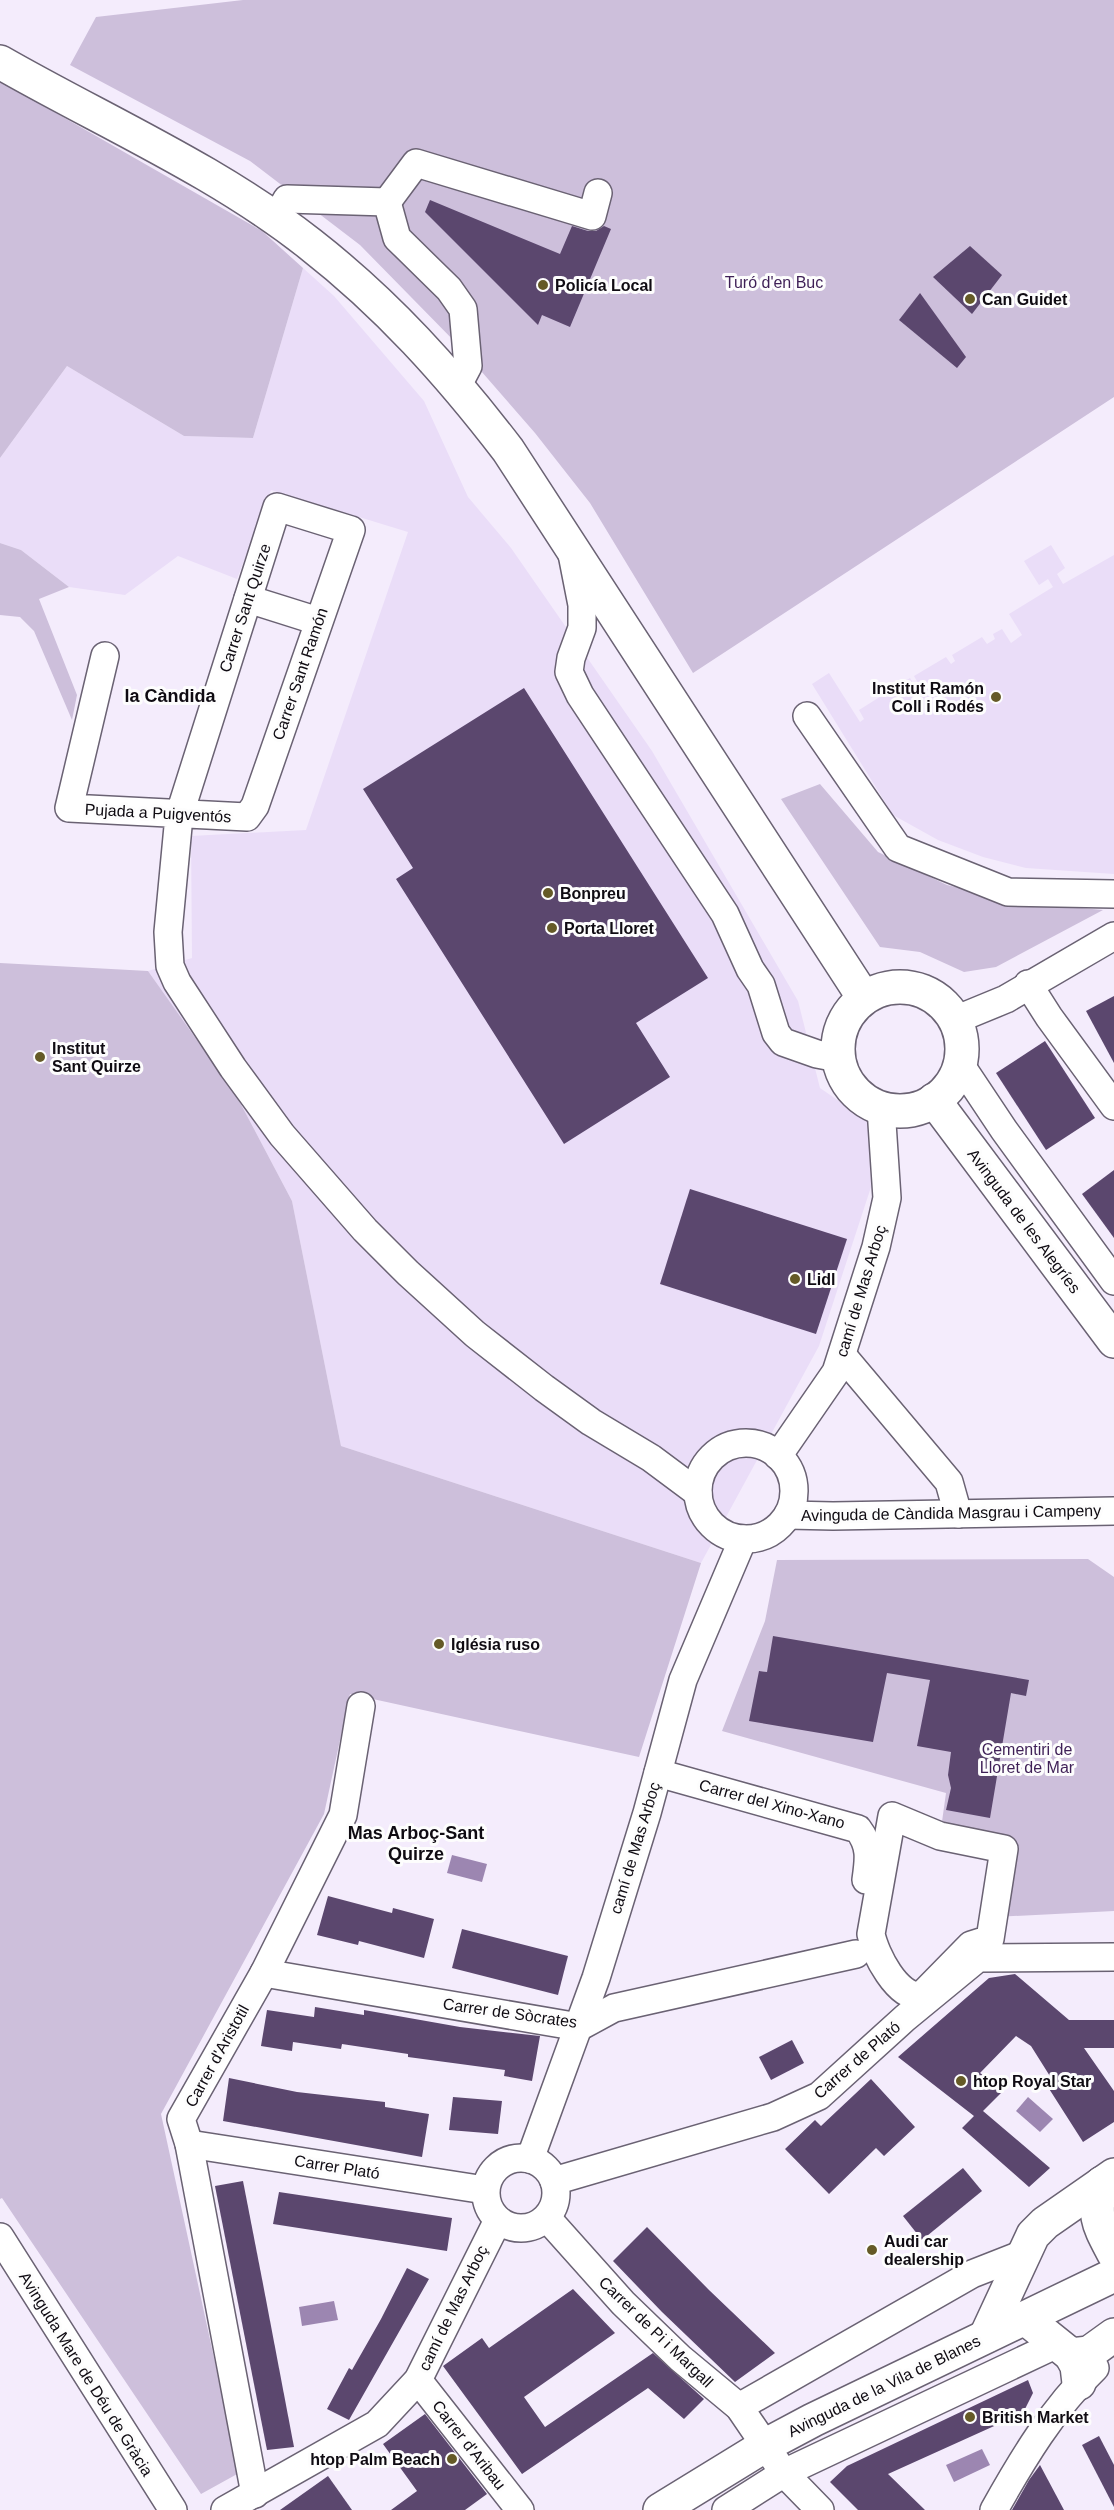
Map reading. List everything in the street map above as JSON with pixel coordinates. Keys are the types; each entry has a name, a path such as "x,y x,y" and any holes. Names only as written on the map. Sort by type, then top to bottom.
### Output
{"main road":[{"path":"0,62 230,189 309,242 372,296 420,342 458,385 508,450 864,998"},
{"path":"889,988 915,989 938,1000 955,1020 961,1036 960,1064 953,1081 934,1101 917,1108 899,1111 881,1108 864,1099 850,1085 838,1058 841,1029 850,1012 864,998 889,988"},
{"name":"Avinguda de les Alegríes","path":"934,1101 1114,1341"},
{"path":"986,2336 1033,2235 1059,2213 1108,2179"},
{"path":"1108,2179 1097,2200 1110,2264"},
{"path":"1059,2213 1079,2215 1110,2264"},
{"name":"Avinguda de la Vila de Blanes","path":"660,2510 765,2445 1025,2318 1110,2264"},
{"path":"1025,2318 1068,2361 1089,2353 1114,2335"}],"street":[{"path":"387,202 416,163 592,216 598,193"},
{"path":"275,220 287,199 387,202"},
{"path":"387,202 397,238 449,289 463,309 468,366 458,385"},
{"name":"Carrer Sant Quirze","path":"179,816 277,507 351,530"},
{"name":"Carrer Sant Ramón","path":"247,817 255,806 351,530"},
{"path":"571,547 582,605 582,628 571,658 569,672 580,695 725,914 750,969 761,985 776,1033 783,1042 817,1054 838,1058"},
{"path":"248,599 318,621"},
{"name":"Pujada a Puigventós","path":"105,656 69,808 179,816 247,817"},
{"path":"807,716 898,848 1008,892 1114,894"},
{"path":"179,816 168,932 170,966 192,1008 282,1135 364,1230 475,1334 591,1422 651,1458 698,1493"},
{"path":"955,1020 1006,999 1028,984 1114,936"},
{"path":"1028,984 1048,1017 1114,1106"},
{"path":"960,1064 1004,1130 1114,1281"},
{"name":"camí de Mas Arboç","path":"778,1456 836,1372 876,1247 887,1198 881,1108"},
{"path":"842,1355 949,1482 958,1514"},
{"path":"750,1443 765,1447 778,1456 792,1477 794,1490 788,1515 769,1533 743,1539 729,1536 717,1529 700,1506 698,1493 700,1477 707,1462 719,1451 734,1445 750,1443"},
{"name":"Avinguda de Càndida Masgrau i Campeny","path":"788,1515 1114,1511"},
{"name":"camí de Mas Arboç","path":"530,2159 579,2027 658,1773 683,1680 743,1539"},
{"name":"Carrer d'Aristotil","path":"255,2494 189,2144 181,2119 264,1973 343,1815 361,1706"},
{"name":"Carrer del Xino-Xano","path":"658,1773 858,1829 870,1852 856,1954"},
{"path":"892,1816 940,1836 1004,1849 990,1939 971,1945 921,1996 911,1997 904,1993 875,1952 872,1934 892,1816"},
{"path":"856,1954 874,1983 905,2018"},
{"name":"Carrer de Sòcrates","path":"264,1973 579,2027 614,2008 856,1954"},
{"name":"Carrer de Plató","path":"554,2181 773,2117 819,2096 905,2018 978,1958 1114,1957"},
{"name":"Carrer Plató","path":"189,2144 485,2190"},
{"path":"516,2158 530,2159 543,2166 554,2181 557,2192 555,2205 547,2218 531,2227 519,2229 498,2220 486,2202 485,2190 493,2171 502,2163 516,2158"},
{"name":"Carrer de Pi i Margall","path":"547,2218 623,2303 680,2358 739,2407 784,2474 820,2510"},
{"name":"camí de Mas Arboç","path":"225,2510 377,2424 418,2380 498,2220"},
{"name":"Avinguda Mare de Déu de Gràcia","path":"0,2237 173,2510"},
{"path":"739,2407 972,2274 1023,2254"},
{"path":"726,2510 784,2474 1068,2361 1114,2352"},
{"path":"994,2510 1023,2458 1068,2361"},
{"name":"Carrer d'Aribau","path":"418,2380 520,2510"}],"shaded area":[{"path":"303,268 334,296 424,401 468,497 511,548 652,751 798,1001 820,1088 868,1121 871,1187 819,1346 701,1563 341,1446 292,1201 236,1095 148,971 192,958 191,836 306,830 408,532 271,490 237,579 178,556 125,595 69,587 21,550 0,543 0,458 67,366 184,436 253,438"},
{"name":"Institut Ramón Coll i Rodés","path":"1051,545 1065,568 1057,574 1063,584 1114,555 1114,874 1026,868 983,857 938,840 893,815 812,684 829,673 860,722 864,719 859,710 910,678 914,685 918,683 914,676 946,657 951,664 955,661 952,655 982,637 987,644 995,639 993,634 1002,629 1011,643 1022,635 1009,614 1053,587 1048,579 1039,585 1024,561"},
{"path":"452,1855 487,1864 482,1882 447,1873"},
{"path":"1028,2097 1053,2119 1040,2132 1016,2111"},
{"path":"334,2301 338,2320 302,2326 299,2307"},
{"path":"982,2449 990,2465 954,2482 946,2465"}],"green space":[{"name":"Turó d'en Buc","path":"243,0 1114,0 1114,397 693,673 590,503 535,433 461,348 360,245 250,161 70,65 96,17"},
{"path":"0,81 262,231 303,268 253,438 184,436 67,366 0,458"},
{"path":"0,543 21,550 69,587 39,599 77,695 72,720 34,631 20,617 0,615"},
{"path":"820,784 878,852 947,885 1016,902 1103,910 996,967 964,972 920,952 880,947 781,799"},
{"path":"0,963 148,971 236,1095 292,1201 341,1446 701,1563 639,1757 350,1694 324,1814 161,2114 239,2473 201,2494 2,2198 0,2199"},
{"name":"Cementiri de Lloret de Mar","path":"1088,1559 1114,1577 1114,1911 994,1917 1004,1849 940,1836 946,1793 722,1731 765,1621 777,1560"}],"building":[{"name":"Policía Local","path":"430,200 560,254 572,226 588,231 596,231 604,226 611,229 570,327 542,315 538,325 425,212"},
{"path":"970,246 1002,275 972,314 933,277"},
{"path":"920,293 966,357 957,368 899,320"},
{"name":"Porta Lloret","path":"524,688 708,978 636,1023 670,1077 564,1144 396,879 413,868 363,789"},
{"path":"1114,996 1114,1063 1086,1011"},
{"path":"1045,1041 1095,1118 1046,1150 996,1073"},
{"path":"1114,1170 1114,1238 1082,1194"},
{"path":"690,1189 847,1239 816,1334 660,1284"},
{"path":"773,1636 1029,1680 1026,1696 1011,1693 990,1818 946,1810 951,1788 948,1775 951,1752 917,1746 930,1680 887,1673 873,1742 749,1721 759,1671 767,1672"},
{"path":"328,1896 392,1913 393,1908 434,1919 424,1958 359,1941 358,1945 317,1935"},
{"path":"462,1929 568,1956 558,1995 452,1968"},
{"name":"htop Royal Star","path":"1015,1974 1069,2020 1114,2020 1114,2048 1084,2048 1114,2091 1114,2122 1083,2142 1046,2084 1053,2081 1031,2046 1016,2036 980,2073 1004,2090 983,2111 1050,2168 1029,2187 962,2128 974,2116 898,2057 989,1978"},
{"path":"315,2007 364,2015 364,2010 460,2027 540,2036 532,2081 504,2076 505,2070 408,2057 408,2054 342,2044 341,2049 293,2042 292,2051 261,2046 267,2010 314,2017"},
{"path":"792,2040 804,2063 771,2080 759,2057"},
{"path":"229,2078 297,2092 385,2102 385,2107 429,2114 422,2157 223,2121"},
{"path":"871,2079 915,2127 884,2156 876,2148 829,2194 785,2149 815,2120 821,2126"},
{"path":"453,2097 502,2101 498,2134 449,2130"},
{"path":"963,2168 982,2191 922,2240 903,2216"},
{"path":"243,2181 294,2447 267,2450 215,2186"},
{"path":"279,2192 452,2218 447,2251 273,2224"},
{"path":"647,2227 775,2353 735,2382 662,2312 613,2261"},
{"path":"407,2268 429,2279 349,2420 327,2409 349,2368 352,2370 381,2319"},
{"path":"573,2289 615,2333 524,2397 545,2427 653,2353 704,2399 684,2419 648,2388 522,2474 443,2366 482,2338 489,2348"},
{"path":"1028,2380 1033,2393 1023,2413 888,2474 925,2510 858,2510 830,2482 847,2466"},
{"name":"htop Palm Beach","path":"425,2414 487,2494 465,2510 391,2510 417,2491 383,2444"},
{"path":"1099,2436 1114,2465 1114,2507 1082,2445"},
{"path":"1040,2465 1064,2510 1012,2510 1029,2480"},
{"path":"328,2476 352,2510 280,2510"}],"place":[{"name":"Policía Local","path":"543,285"},
{"name":"Can Guidet","path":"970,299"},
{"name":"Institut Ramón Coll i Rodés","path":"996,697"},
{"name":"Bonpreu","path":"548,893"},
{"name":"Porta Lloret","path":"552,928"},
{"name":"Institut Sant Quirze","path":"40,1057"},
{"name":"Lidl","path":"795,1279"},
{"name":"Iglésia ruso","path":"439,1644"},
{"name":"htop Royal Star","path":"961,2081"},
{"name":"Audi car dealership","path":"872,2250"},
{"name":"British Market","path":"970,2417"},
{"name":"htop Palm Beach","path":"452,2459"}],"district":[{"name":"la Càndida","path":"170,696"},
{"name":"Mas Arboç-Sant Quirze","path":"416,1843"}]}
